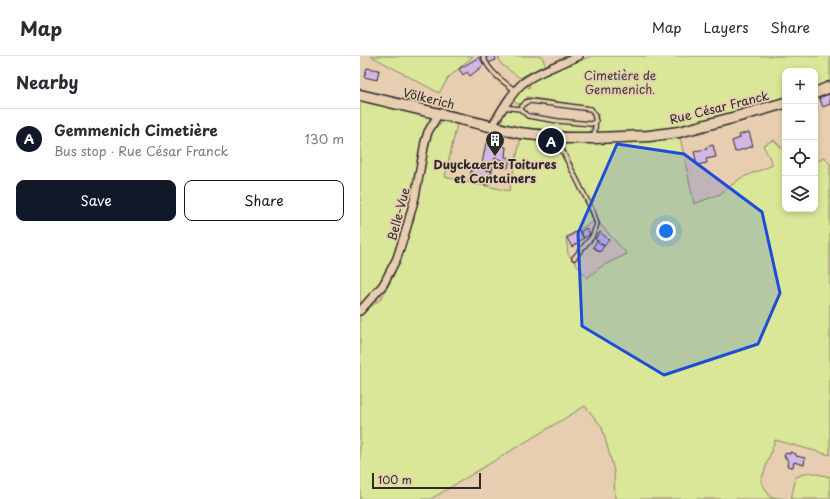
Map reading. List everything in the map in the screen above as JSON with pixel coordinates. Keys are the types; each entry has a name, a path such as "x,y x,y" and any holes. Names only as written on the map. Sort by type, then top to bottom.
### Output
{"main road":[{"path":"818,92 830,87"},
{"name":"Völkerich","path":"360,95 492,126"},
{"name":"Rue César Franck","path":"492,126 519,133 555,137 594,138 649,136 679,132 782,104"}],"street":[{"path":"492,126 503,107 524,82 579,56"},
{"name":"Belle-Vue","path":"360,311 383,285 397,258 415,197 425,142 428,132 439,114"}],"lane":[{"path":"483,56 486,64 493,74 516,91"},
{"path":"520,109 526,102 530,101 591,109 595,115 596,121 594,138"},
{"path":"503,107 520,109 528,116 558,121 591,124 596,121"},
{"path":"555,137 598,224 592,236 574,258"}],"highlighted area":[{"path":"617,144 684,154 762,212 780,293 758,344 664,375 582,326 578,233"}],"green space":[{"path":"371,56 473,56 448,78 439,93"},
{"path":"498,56 542,56 545,65 520,78 501,64"},
{"name":"Cimetière de Gemmenich.","path":"591,56 830,56 830,82 818,86 818,68 782,68 782,99 670,130 600,134 597,130 598,114 593,107 527,97 523,103 518,104 514,101 515,96 524,85 529,88 531,81"},
{"path":"360,99 433,116 424,136 414,193 401,238 379,284 370,297 360,307"},
{"path":"507,110 520,111 527,118 591,125 591,131 589,133 576,134 557,130 524,130 502,124 502,116"},
{"path":"445,120 457,124 445,177 509,191 521,137 554,142 573,176 594,221 566,237 568,254 587,278 602,266 627,254 600,224 562,143 680,137 694,204 720,194 741,178 773,165 763,145 774,140 782,149 782,212 818,212 818,162 824,157 830,164 830,455 775,440 761,481 770,497 787,499 615,499 614,471 602,427 585,406 431,499 360,499 360,315 381,299 393,277 408,235 426,152 432,133 437,126"},
{"path":"809,472 830,477 830,499 791,499 796,477"}],"building":[{"path":"495,56 496,60 488,63 485,57"},
{"path":"479,57 484,65 470,76 467,72 463,75 459,69"},
{"path":"367,68 379,70 377,80 364,77"},
{"path":"830,94 830,104 823,107 819,97"},
{"path":"749,132 753,146 735,152 732,141 740,138 739,135"},
{"name":"Duyckaerts Toitures et Containers","path":"486,143 506,147 505,157 510,158 508,168 501,166 503,160 495,158 492,171 481,169"},
{"path":"713,145 716,157 706,159 707,163 697,165 694,151 707,149 706,147"},
{"path":"472,167 492,171 488,185 469,182"},
{"path":"586,228 590,234 584,238 580,232"},
{"path":"579,230 584,238 572,247 567,238"},
{"path":"600,232 609,240 604,246 595,239"},
{"path":"597,241 604,246 600,252 593,247"},
{"path":"790,452 796,454 796,456 805,458 804,465 794,462 793,467 787,466 788,460 784,457 785,453 790,454"}],"place":[{"name":"Gemmenich Cimetière","path":"551,141"},
{"name":"Duyckaerts Toitures et Containers","path":"495,157"}]}
